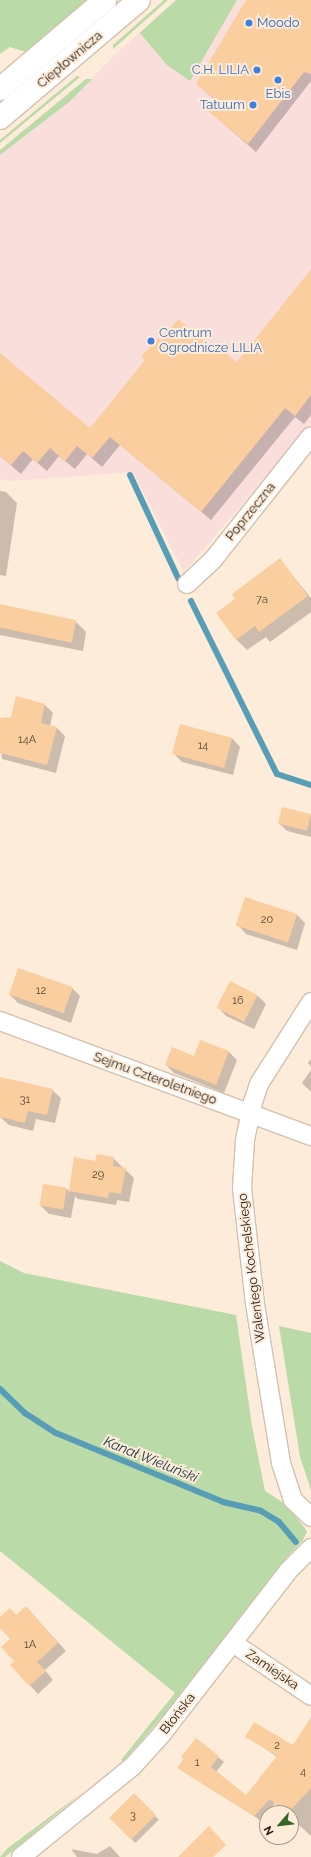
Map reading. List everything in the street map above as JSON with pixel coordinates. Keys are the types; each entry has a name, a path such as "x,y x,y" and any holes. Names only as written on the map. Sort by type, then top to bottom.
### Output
{"main road":[{"name":"Ciepłownicza","path":"0,89 105,0"},
{"name":"Ciepłownicza","path":"0,118 139,0"}],"street":[{"name":"Poprzeczna","path":"187,584 230,539 311,436"},
{"name":"Walentego Kochelskiego","path":"311,1002 269,1065 259,1084 250,1114 245,1141 242,1188 247,1252 273,1424 290,1494 298,1506 311,1517"},
{"name":"Sejmu Czteroletniego","path":"0,1021 311,1136"},
{"name":"Błońska","path":"21,1857 134,1766 233,1644 288,1571 311,1548"},
{"name":"Zamiejska","path":"233,1644 311,1696"}],"shaded area":[{"path":"182,0 311,0 311,424 184,572 133,472 10,481 0,479 0,155 69,102 113,57 169,8"}],"green space":[{"path":"0,0 95,0 29,53 10,47 0,54"},
{"path":"164,0 168,0 113,49 113,45"},
{"path":"176,0 237,0 190,81 167,65 140,33 113,57"},
{"path":"77,76 80,77 0,143 0,140"},
{"path":"86,79 92,79 69,102 0,155 0,150"},
{"path":"0,1261 24,1273 236,1315 252,1426 265,1491 287,1505 307,1531 303,1540 286,1558 167,1711 123,1762 121,1760 175,1693 0,1551"},
{"path":"279,1326 311,1333 311,1490 300,1457"},
{"path":"83,1792 5,1857 0,1857 8,1848"}],"building":[{"name":"C.H. LILIA","path":"246,0 311,0 311,74 304,72 248,144 208,111 216,100 196,84"},
{"path":"311,269 311,395 295,416 285,408 201,512 110,437 92,458 77,446 65,461 50,448 37,463 23,451 11,465 0,456 0,353 90,428 145,360 141,357 158,338 161,341 178,319 209,345 212,342 237,362"},
{"path":"280,558 308,596 259,632 255,626 236,640 216,613 235,599 232,594"},
{"path":"0,604 76,620 72,643 0,628"},
{"path":"16,696 45,704 41,723 57,727 47,765 0,753 0,718 11,717"},
{"path":"180,724 232,738 224,768 172,754"},
{"path":"282,807 311,814 307,831 278,823"},
{"path":"245,897 297,914 288,943 236,926"},
{"path":"18,968 73,987 64,1013 9,994"},
{"path":"230,981 258,995 244,1022 216,1008"},
{"path":"200,1040 229,1051 216,1085 165,1065 172,1047 194,1056"},
{"path":"0,1077 53,1089 47,1115 28,1111 25,1123 0,1117"},
{"path":"97,1154 114,1157 113,1166 126,1168 121,1194 109,1192 108,1198 69,1191 74,1157 95,1161"},
{"path":"43,1184 67,1188 63,1209 40,1206"},
{"path":"26,1606 58,1643 37,1662 46,1671 29,1686 10,1665 14,1661 1,1647 10,1639 0,1628 0,1617 10,1608 16,1615"},
{"path":"311,1717 311,1788 295,1805 276,1805 270,1799 264,1805 259,1805 259,1811 254,1816 177,1768 184,1759 181,1757 196,1738 219,1756 211,1767 246,1795 277,1756 245,1737 254,1722 293,1745"},
{"path":"134,1793 156,1815 131,1840 109,1818"},
{"path":"209,1826 226,1845 213,1857 178,1857"}],"waterway":[{"path":"130,475 178,578"},
{"path":"191,601 277,774 311,785"},
{"name":"Kanał Wieluński","path":"0,1389 25,1413 56,1433 223,1502 261,1511 279,1522 296,1542"}],"place":[{"name":"Moodo","path":"249,23"},
{"name":"C.H. LILIA","path":"257,70"},
{"name":"Ebis","path":"278,80"},
{"name":"Tatuum","path":"253,105"},
{"name":"Centrum Ogrodnicze LILIA","path":"151,341"}]}
